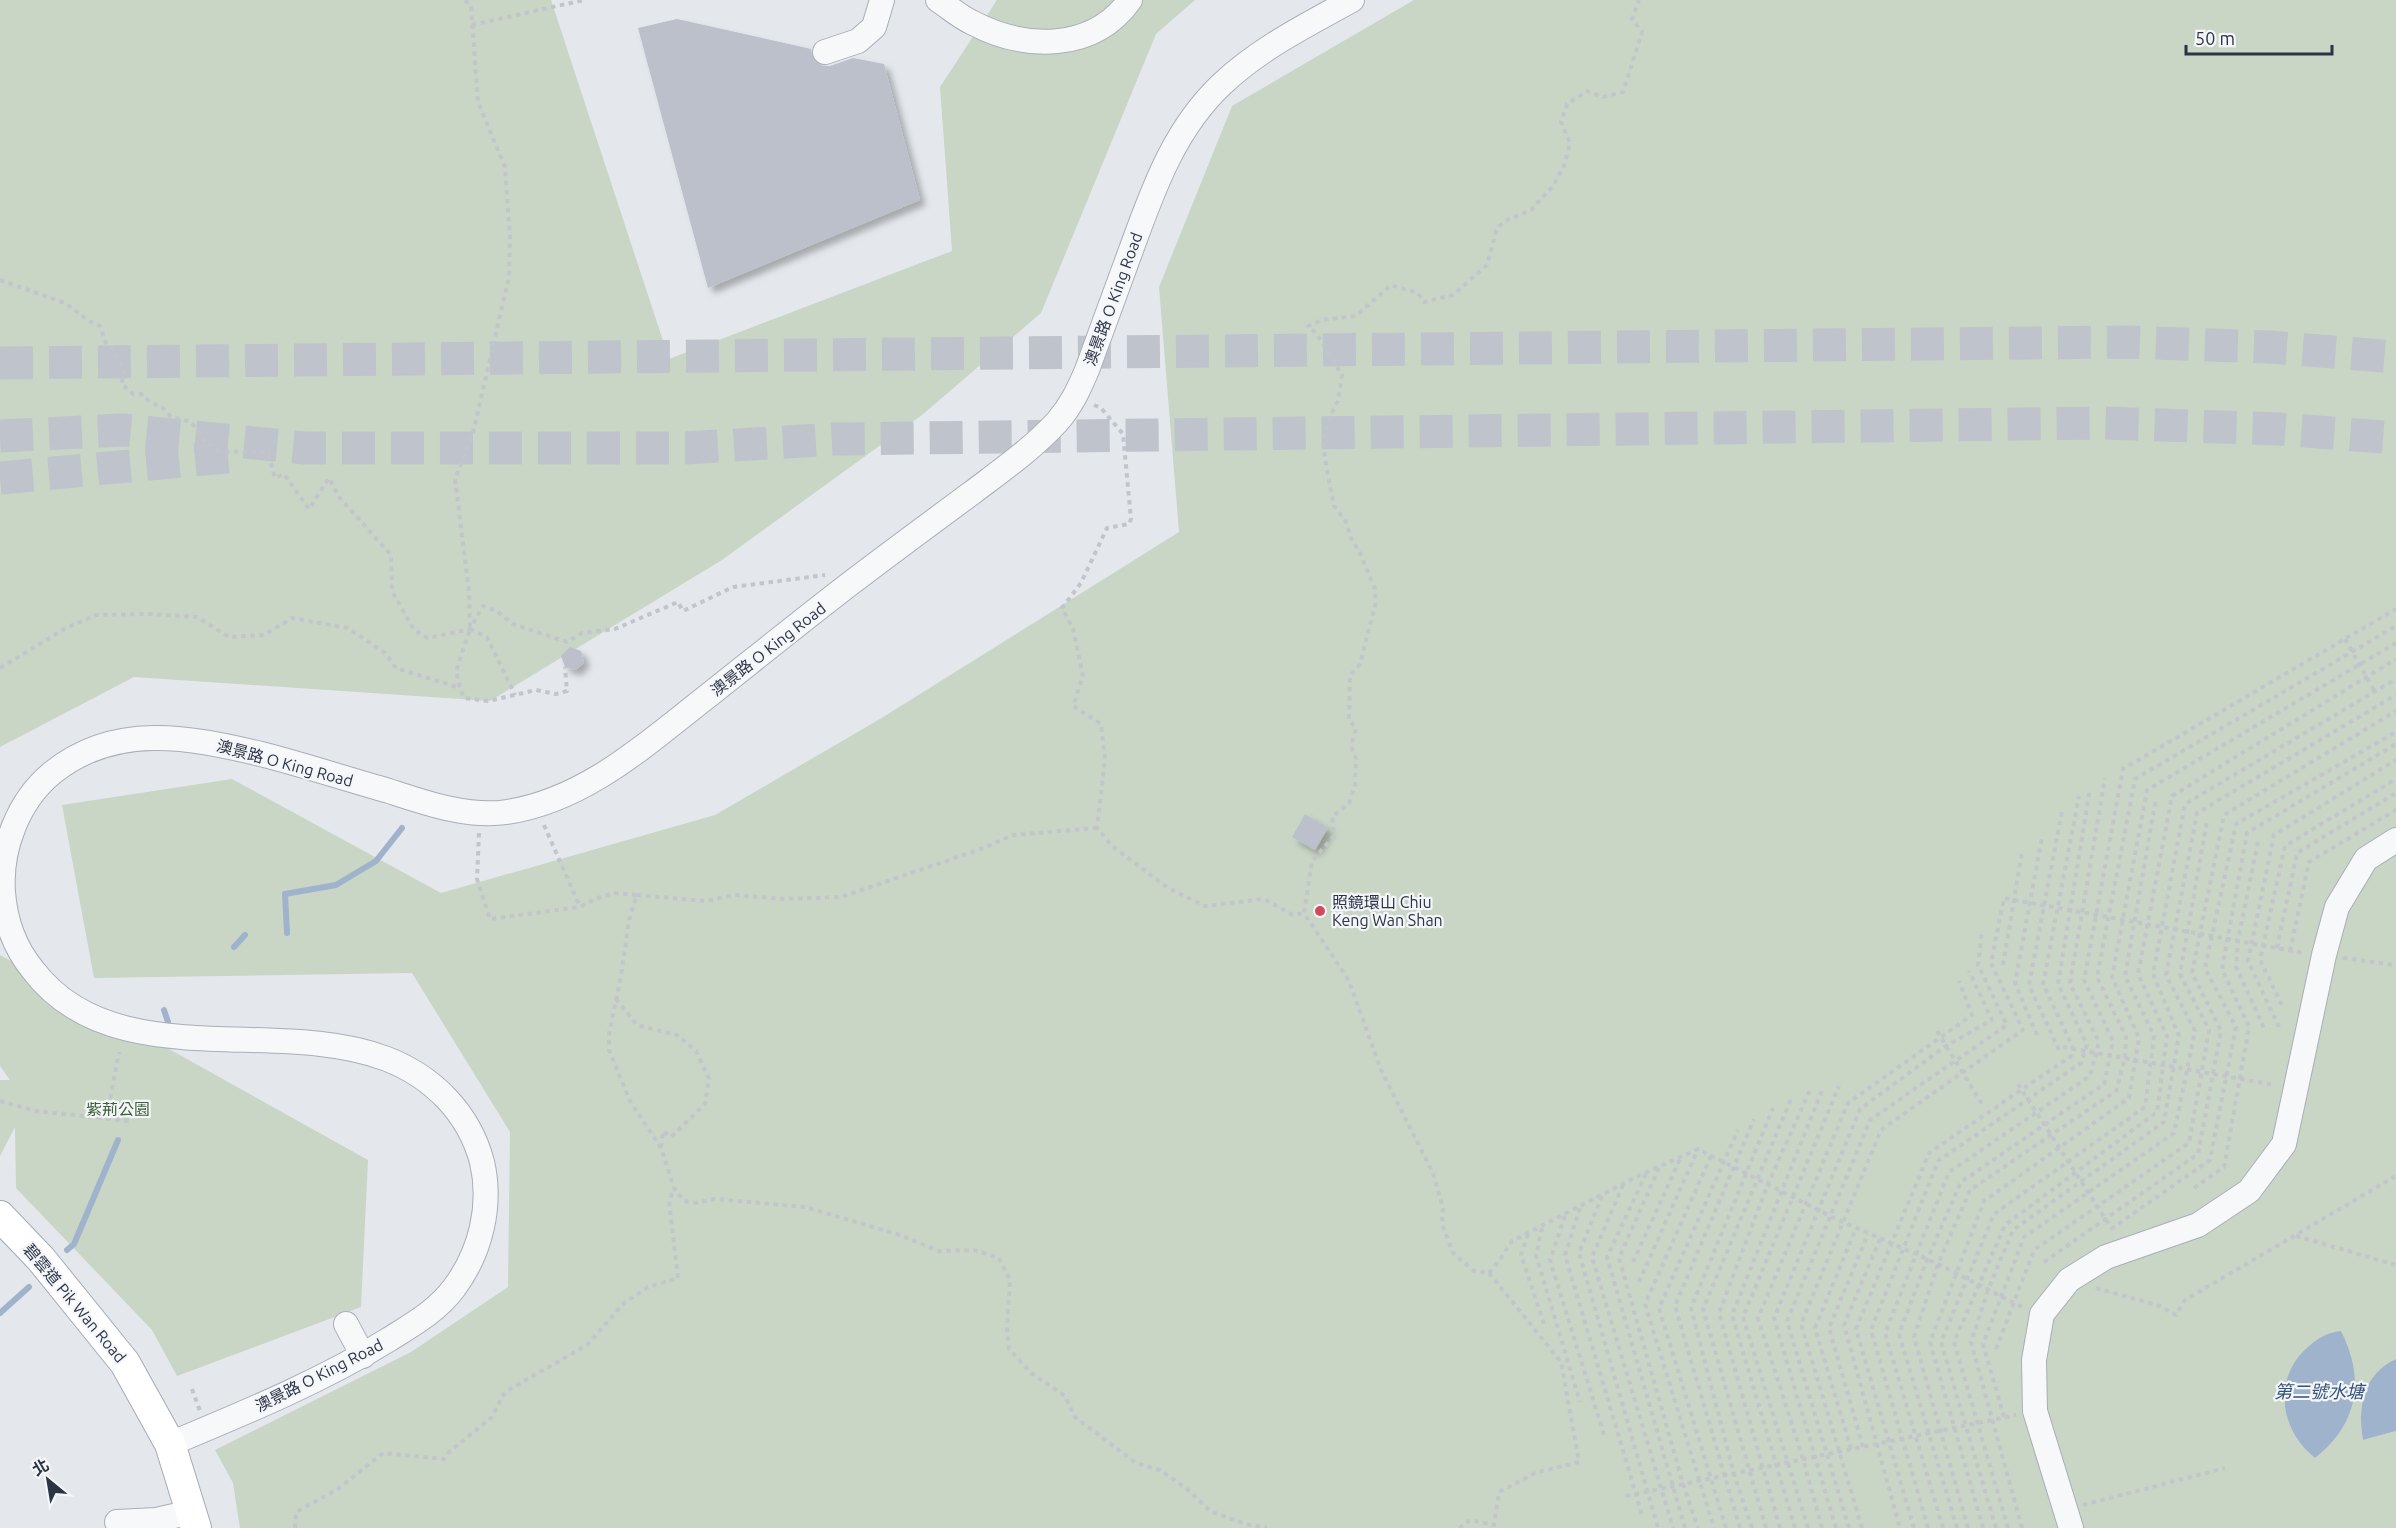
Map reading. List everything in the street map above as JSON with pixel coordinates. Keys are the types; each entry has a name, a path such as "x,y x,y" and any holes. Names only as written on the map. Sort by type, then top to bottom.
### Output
{"main road":[{"name":"碧雲道 Pik Wan Road","path":"0,1216 41,1259 125,1363 170,1444 194,1520"}],"street":[{"path":"825,52 858,41 874,27 882,0"},
{"path":"938,0 962,17 985,28 1027,40 1055,42 1077,39 1099,30 1114,20 1130,0"},
{"name":"澳景路 O King Road","path":"170,1444 363,1356 420,1320 440,1304 467,1268 480,1234 486,1207 483,1165 474,1139 458,1111 435,1087 420,1076 385,1059 330,1045 180,1037 139,1031 103,1021 78,1009 57,995 38,977 19,949 8,922 3,896 4,865 9,839 24,806 45,780 63,766 106,745 151,737 180,738 218,744 288,761 411,798 480,813 506,812 535,805 579,788 626,761 848,585 1029,449 1060,419 1076,397 1153,189 1170,153 1192,119 1221,85 1246,64 1352,0"},
{"path":"2068,1519 2035,1411 2034,1360 2042,1314 2069,1280 2106,1257 2198,1225 2249,1191 2284,1144 2324,955 2337,907 2366,859 2396,840"},
{"path":"346,1324 363,1356"},
{"path":"117,1522 194,1520"}],"path":[{"path":"465,0 471,6 478,102 505,167 510,238 509,277 481,400 473,433 455,479 469,591 470,629"},
{"path":"472,25 584,0"},
{"path":"1459,1528 1470,1520 1494,1525 1499,1492 1535,1473 1579,1462 1561,1362 1489,1273 1474,1271 1453,1253 1442,1224 1443,1208 1433,1173 1381,1070 1349,981 1304,914 1312,861 1334,836 1332,817 1348,803 1355,785 1356,759 1351,746 1356,728 1349,720 1350,676 1360,664 1376,603 1375,588 1350,538 1346,522 1334,506 1326,465 1323,443 1330,416 1338,401 1342,375 1317,334 1308,326 1322,320 1356,316 1391,285 1418,293 1424,302 1453,295 1487,265 1497,228 1505,221 1531,210 1553,186 1564,166 1570,143 1561,122 1567,104 1587,91 1603,97 1623,92 1642,32 1632,19 1639,0"},
{"path":"0,280 65,303 89,321 100,326 106,343 115,351 125,374 121,383 133,394 141,394 150,402 163,408 171,417 191,423 203,439 218,451 268,453 275,478 284,474 309,509 329,478 339,497 391,555 392,591 414,630 428,638 470,629 487,637 515,695"},
{"path":"1076,397 1101,408 1123,434 1131,519 1129,524 1107,528 1082,583 1062,608 1073,629 1083,676 1073,706 1101,724 1105,759 1097,828 1111,845 1168,888 1205,906 1264,899 1293,915 1304,914"},
{"path":"565,667 567,691 556,694 536,690 488,701 464,698 456,671 470,629 483,606 497,611 513,624 567,642 582,633 615,629 678,602 683,611 733,587 837,572 848,585"},
{"path":"1957,1528 1899,1334 1927,1260 1961,1182 2104,1084 2113,1041 2084,980 2123,769 2396,609"},
{"path":"0,668 66,628 96,615 150,614 196,617 229,637 264,635 292,618 348,628 385,653 396,668 460,688"},
{"path":"1968,1528 1914,1337 1938,1264 1970,1190 2116,1091 2124,1058 2126,1037 2097,976 2135,779 2396,626"},
{"path":"2344,639 2374,692"},
{"path":"1983,1528 1930,1342 1984,1201 2129,1098 2139,1038 2112,977 2147,790 2396,643"},
{"path":"2008,1528 1954,1342 2005,1225 2157,1113 2167,1036 2138,974 2172,796 2396,659"},
{"path":"2022,1528 1971,1342 1988,1290 2013,1230 2164,1122 2179,1036 2153,974 2185,804 2396,679"},
{"path":"2004,1418 1983,1344 2024,1237 2174,1133 2195,1031 2166,975 2197,813 2396,695"},
{"path":"2044,1262 2198,1154 2221,1031 2192,973 2224,815 2396,711"},
{"path":"2111,1229 2210,1160 2236,1027 2205,968 2236,824 2396,732"},
{"path":"2194,1188 2223,1167 2249,1027 2222,969 2247,833 2396,744"},
{"path":"2279,1027 2248,961 2274,835 2396,760"},
{"path":"1943,1528 1885,1333 1949,1172 2090,1076 2099,1042 2070,983 2105,778"},
{"path":"2282,1005 2260,960 2285,846 2396,779"},
{"path":"1928,1528 1871,1330 1938,1161 2081,1063 2086,1051 2086,1045 2058,984 2090,789"},
{"path":"2277,948 2297,853 2396,793"},
{"path":"1914,1528 1891,1441 1856,1329 1929,1153 2071,1056 2073,1048 2043,984 2079,796"},
{"path":"1996,1528 1941,1342 1994,1214 2145,1107 2154,1036 2125,976 2156,798"},
{"path":"535,805 580,907"},
{"path":"2290,951 2309,862 2396,810"},
{"path":"2059,1050 2029,985 2062,811"},
{"path":"480,813 477,879 490,919 580,907 614,893 706,901 735,895 784,899 840,897 981,849 1013,835 1097,828"},
{"path":"1996,1349 2034,1250 2189,1143 2209,1030 2180,974 2207,821"},
{"path":"2037,1035 2015,983 2042,837"},
{"path":"2258,842 2238,940 2236,967 2264,1028"},
{"path":"2003,965 2022,852"},
{"path":"637,895 629,920 609,1034 609,1050 630,1101 661,1148 674,1188 687,1202 695,1203 715,1199 805,1207 900,1235 939,1251 974,1250 999,1258 1010,1280 1006,1328 1009,1349 1030,1373 1065,1396 1075,1417 1136,1463 1160,1470 1186,1488 1210,1511 1245,1524 1267,1528"},
{"path":"1862,1528 1801,1324 1881,1130 1962,1071 2024,1030 1991,963 2004,898 2306,953"},
{"path":"1849,1528 1787,1321 1870,1120 2007,1025 1978,965 1982,930"},
{"path":"2338,958 2396,965"},
{"path":"1836,1528 1774,1318 1860,1109 1946,1047 1992,1020 1969,971"},
{"path":"1822,1528 1803,1459 1758,1318 1848,1103 1972,1015 1959,981"},
{"path":"616,999 637,1025 677,1035 696,1051 709,1079 705,1104 671,1137 663,1131 661,1148"},
{"path":"1936,1031 1982,1104"},
{"path":"2063,1047 2280,1086"},
{"path":"107,1116 119,1052"},
{"path":"2018,1084 2116,1237"},
{"path":"1808,1528 1743,1317 1839,1086"},
{"path":"1795,1528 1732,1315 1823,1088"},
{"path":"1779,1528 1719,1313 1768,1184 1810,1090"},
{"path":"1766,1528 1703,1309 1791,1099"},
{"path":"0,1101 35,1111 129,1121"},
{"path":"1752,1528 1734,1474 1691,1308 1748,1174 1773,1108"},
{"path":"1740,1528 1675,1306 1754,1119"},
{"path":"1726,1528 1659,1308 1738,1130"},
{"path":"1489,1273 1512,1241 1698,1149"},
{"path":"1698,1149 1829,1216 1938,1264 2012,1303 2042,1314"},
{"path":"1639,1282 1698,1149"},
{"path":"1633,1262 1682,1156"},
{"path":"1711,1156 1645,1304 1714,1528"},
{"path":"1659,1167 1619,1258 1683,1484 1698,1528"},
{"path":"1646,1173 1607,1257 1685,1528"},
{"path":"2069,1280 2160,1306 2176,1315 2185,1300 2396,1176"},
{"path":"1623,1185 1592,1257 1673,1528"},
{"path":"295,1528 297,1512 338,1489 383,1453 444,1459 449,1452 491,1418 505,1392 587,1345 624,1303 648,1287 678,1278 669,1201 674,1188"},
{"path":"1602,1195 1579,1252 1658,1528"},
{"path":"1581,1207 1565,1255 1643,1518"},
{"path":"1566,1215 1550,1260 1605,1438"},
{"path":"1542,1227 1536,1255 1580,1402"},
{"path":"1851,1449 1815,1328 1856,1228"},
{"path":"1528,1233 1521,1255 1544,1324"},
{"path":"1863,1447 1829,1328 1868,1234"},
{"path":"2296,1236 2396,1265"},
{"path":"1880,1239 1844,1325 1900,1528"},
{"path":"192,1389 206,1429"},
{"path":"1626,1496 2035,1411"},
{"path":"2068,1519 2225,1468"}],"green space":[{"path":"0,0 551,0 669,359 952,251 940,87 997,0 1195,0 1156,34 1041,313 922,415 722,560 490,701 134,677 0,747"},
{"path":"1414,0 2396,0 2396,1359 2376,1374 2370,1383 2362,1404 2361,1428 2363,1440 2396,1431 2396,1528 240,1528 233,1483 215,1450 411,1352 508,1287 510,1132 412,973 94,978 62,805 232,779 441,893 715,815 880,719 1179,532 1159,287 1232,106","holes":["2355,1388 2350,1413 2315,1458 2292,1430 2286,1414 2284,1396"]},
{"name":"紫荊公園","path":"0,955 368,1160 361,1307 177,1376 152,1330 16,1188 15,1127 0,1156 0,1080 10,1080 0,1066"}],"water":[{"name":"第二號水塘","path":"2341,1331 2353,1366 2354,1399 2341,1430 2315,1458 2294,1433 2285,1403 2285,1388 2289,1373 2297,1359 2309,1346 2323,1336"},
{"name":"第二號水塘","path":"2396,1359 2396,1431 2363,1440 2362,1404 2369,1383 2385,1365"}],"building":[{"path":"677,19 811,49 812,57 822,66 830,66 853,58 884,64 920,200 708,288 638,28"},
{"path":"570,647 581,651 584,663 575,670 565,667 561,656"},
{"path":"1305,814 1328,828 1315,850 1292,837"}],"waterway":[{"path":"287,933 285,894 336,885 376,861 402,828"},
{"path":"234,947 245,935"},
{"path":"164,1010 168,1022"},
{"path":"67,1250 74,1244 118,1140"},
{"path":"0,1313 29,1287"}],"tunnel":[{"path":"0,363 2127,342 2269,347 2396,357"},
{"path":"0,436 123,430 305,448 686,448 836,439 2103,423 2279,429 2396,438"},
{"path":"0,478 237,456"}],"place":[{"name":"照鏡環山 Chiu Keng Wan Shan","path":"1320,911"}]}
